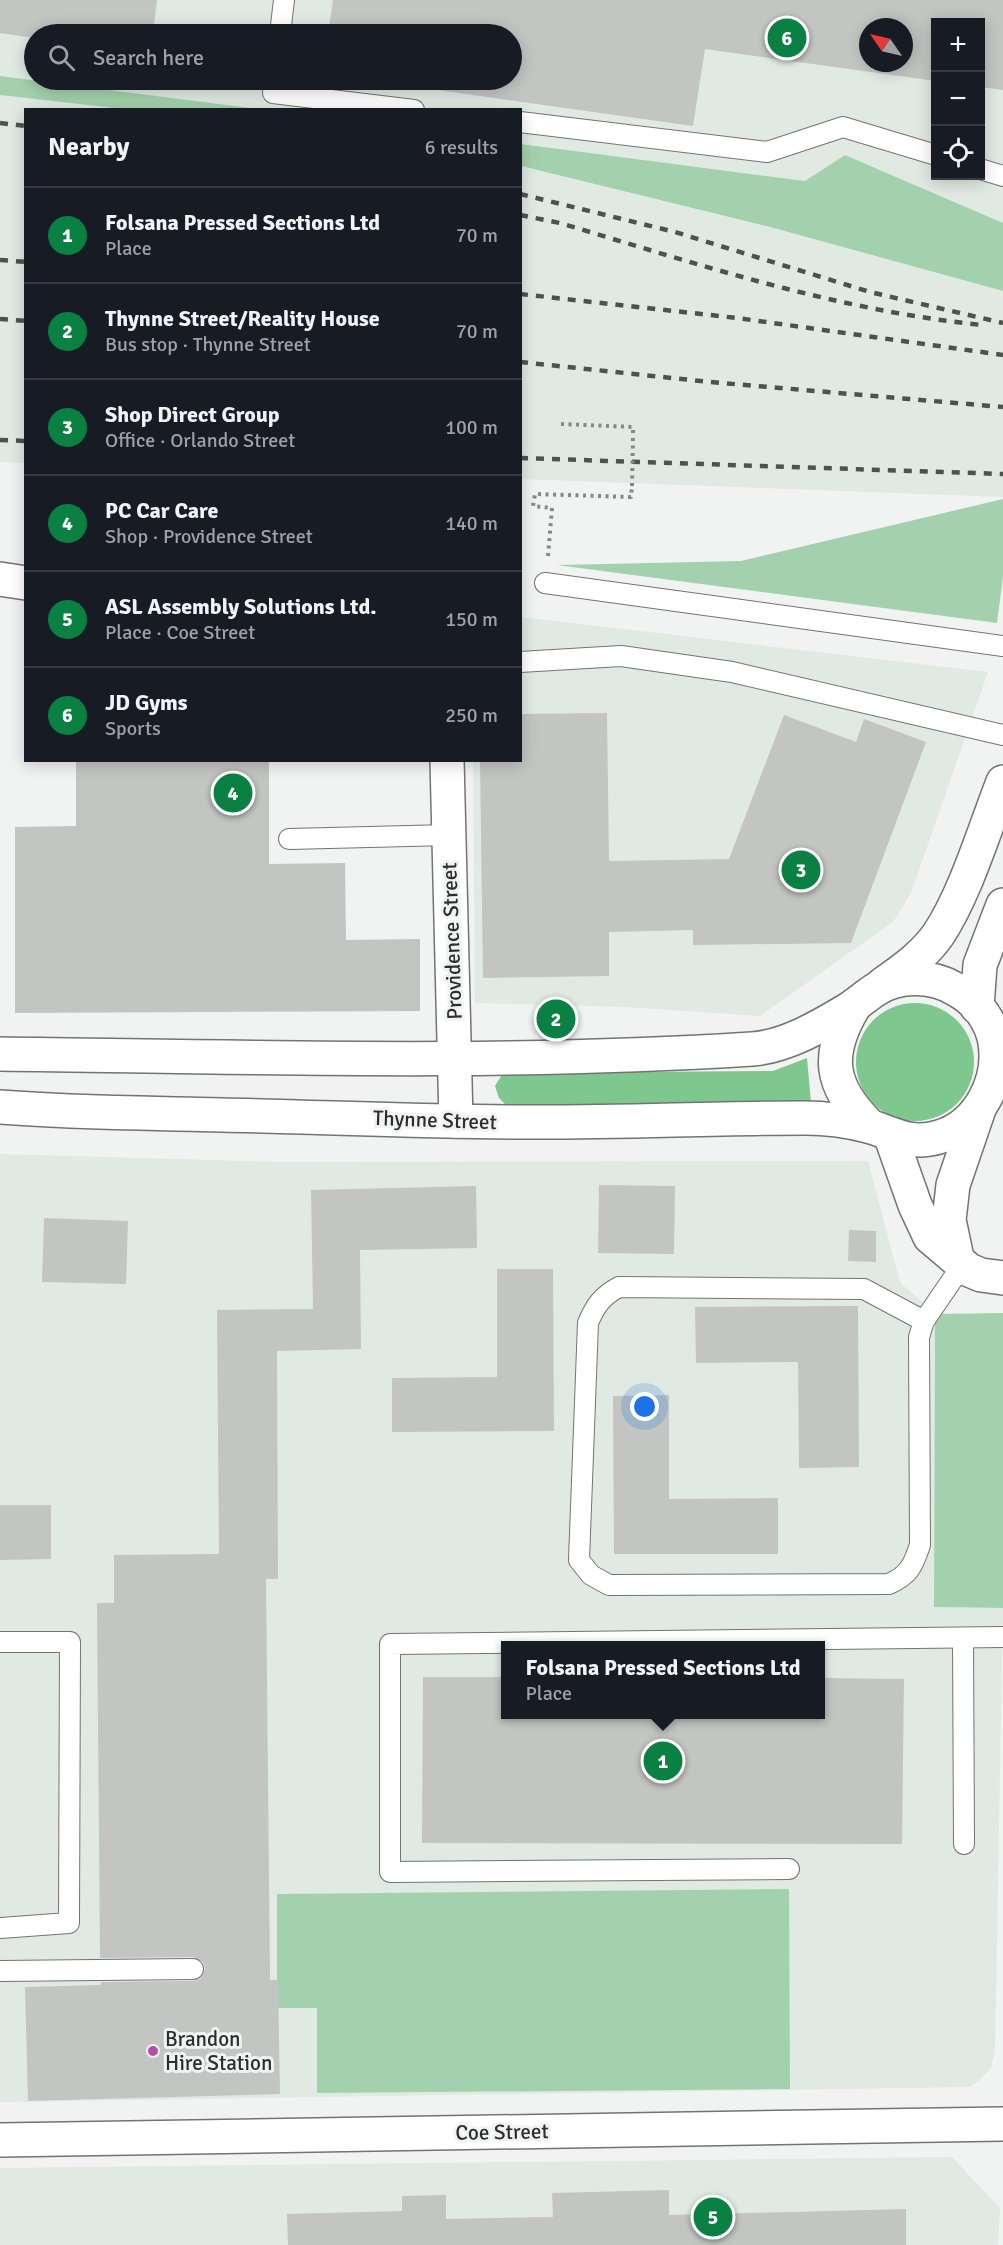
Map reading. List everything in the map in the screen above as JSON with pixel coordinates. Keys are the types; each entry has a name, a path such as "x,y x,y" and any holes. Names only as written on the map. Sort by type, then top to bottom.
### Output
{"street":[{"path":"0,579 24,583"},
{"name":"Providence Street","path":"447,762 456,1121"},
{"path":"0,1054 455,1059 760,1048 812,1030 866,997 912,964 937,936 950,913 1003,782"},
{"path":"960,1261 950,1220 953,1185 991,1095 997,1066 995,1041 980,965 1003,905"},
{"path":"989,1017 970,998 949,985 925,979 900,980 866,997 841,1029 835,1056 838,1082 850,1107 881,1132 930,1237 981,1275 1003,1278"},
{"name":"Thynne Street","path":"0,1107 516,1122 814,1118 915,1141 938,1137 960,1127 991,1095"},
{"name":"Coe Street","path":"0,2140 1003,2124"}],"lane":[{"path":"281,24 284,0"},
{"path":"273,90 273,93 397,108"},
{"path":"522,122 767,152 843,127 931,153"},
{"path":"985,170 1003,176"},
{"path":"545,583 1003,646"},
{"path":"522,662 621,656 732,672 1003,735"},
{"path":"289,839 449,835"},
{"path":"924,1321 864,1289 619,1287 605,1294 594,1308 588,1323 579,1560 591,1575 609,1585 889,1584 905,1577 914,1566 920,1545 919,1337 924,1321 960,1261"},
{"path":"676,1641 1003,1637"},
{"path":"963,1638 964,1844"},
{"path":"0,1642 70,1642 69,1923 0,1928"},
{"path":"501,1643 390,1644 390,1872 789,1869"},
{"path":"0,1971 193,1969"}],"path":[{"path":"545,583 552,508 533,506 535,494 631,497 633,427 561,424"}],"shaded area":[{"path":"0,0 1003,0 1003,223 845,155 805,181 522,144 522,108 243,108 106,90 522,90 522,24 24,24 24,79 0,76"},
{"path":"0,95 123,108 24,108 24,463 0,462"},
{"path":"522,166 770,227 1003,291 1003,497 522,479"},
{"path":"522,617 988,672 911,893 893,922 760,1016 626,1007 475,1003 473,762 522,762"},
{"path":"0,1154 281,1162 868,1161 900,1282 935,1314 934,1607 1003,1608 995,2050 991,2068 969,2087 0,2102"},
{"path":"952,2157 1000,2208 998,2245 0,2245 0,2168"}],"green space":[{"path":"0,76 24,79 24,90 109,90 250,108 114,108 0,95"},
{"path":"522,144 805,181 845,155 1003,223 1003,291 770,227 522,166"},
{"path":"1003,499 1003,577 997,623 557,565 741,561"},
{"path":"915,1003 938,1008 957,1020 969,1039 974,1062 969,1085 957,1104 938,1116 915,1121 892,1116 873,1104 861,1085 856,1062 861,1039 873,1020 892,1008"},
{"path":"807,1058 811,1102 508,1107 499,1098 495,1086 503,1073 773,1071"},
{"path":"1003,1313 1003,1608 934,1607 935,1314"},
{"path":"789,1889 790,2089 317,2093 317,2008 277,2008 277,1894"}],"building":[{"path":"0,0 157,0 154,24 24,24 24,37 0,33"},
{"path":"333,0 1003,0 1003,90 985,88 985,18 931,18 931,80 871,72 913,72 913,18 859,18 859,70 705,49 693,126 438,90 522,90 522,24 329,24"},
{"path":"607,713 609,861 729,859 784,715 856,742 864,719 926,742 851,943 693,945 693,930 609,932 609,976 483,978 480,762 522,762 522,714"},
{"path":"76,762 269,762 269,864 345,863 346,940 420,939 420,1011 15,1013 15,827 76,826"},
{"path":"599,1185 675,1186 674,1254 598,1253"},
{"path":"476,1186 477,1248 360,1250 361,1349 277,1351 278,1579 266,1579 270,1980 278,1980 280,2094 28,2101 25,1987 101,1985 101,1982 193,1981 200,1979 205,1969 203,1962 193,1957 100,1958 97,1603 114,1603 114,1555 219,1554 217,1310 313,1309 311,1190"},
{"path":"44,1218 128,1221 126,1284 42,1282"},
{"path":"849,1230 876,1231 876,1262 848,1261"},
{"path":"497,1269 553,1269 554,1431 392,1432 392,1378 497,1377"},
{"path":"858,1306 859,1467 799,1468 798,1362 696,1363 695,1307"},
{"path":"669,1395 669,1499 778,1498 778,1554 614,1554 613,1396"},
{"path":"0,1505 51,1505 51,1559 0,1560"},
{"path":"423,1677 501,1677 501,1719 825,1719 825,1678 904,1679 902,1844 422,1843"},
{"path":"669,2190 669,2215 906,2209 906,2245 288,2245 287,2214 402,2211 402,2196 446,2195 446,2219 553,2217 552,2193"}],"railway":[{"path":"0,123 24,126"},
{"path":"522,194 675,232 870,292 1003,323"},
{"path":"522,215 560,223 717,270 821,297 874,309 982,325"},
{"path":"0,260 24,262"},
{"path":"522,294 737,318 1003,355"},
{"path":"0,319 24,321"},
{"path":"522,362 710,382 1003,407"},
{"path":"0,440 24,441"},
{"path":"522,458 1003,474"}],"place":[{"name":"JD Gyms","path":"787,38"},
{"name":"PC Car Care","path":"233,793"},
{"name":"Shop Direct Group","path":"801,870"},
{"name":"Thynne Street/Reality House","path":"556,1019"},
{"name":"Folsana Pressed Sections Ltd","path":"663,1761"},
{"name":"Brandon Hire Station","path":"153,2051"},
{"name":"ASL Assembly Solutions Ltd.","path":"713,2217"}]}
